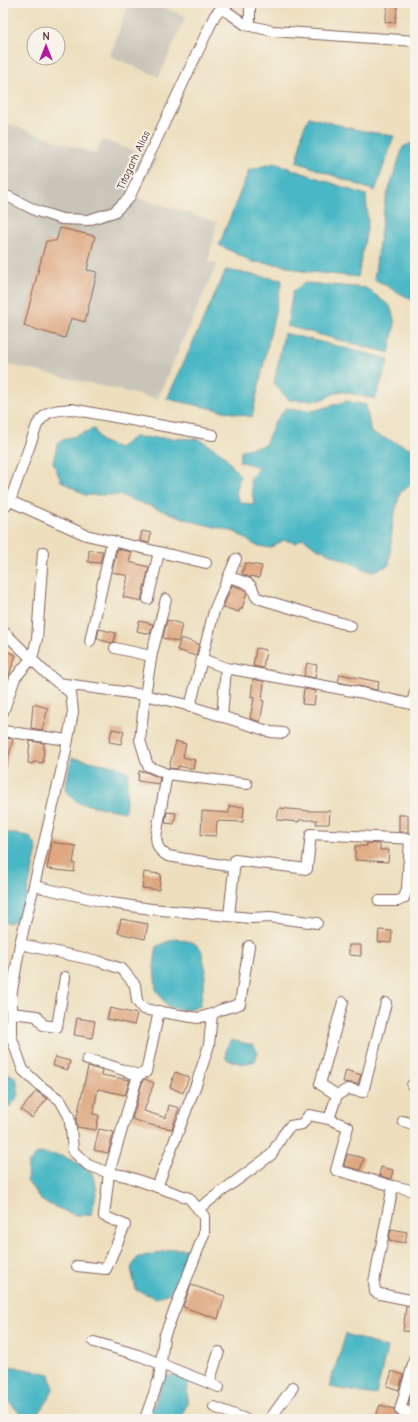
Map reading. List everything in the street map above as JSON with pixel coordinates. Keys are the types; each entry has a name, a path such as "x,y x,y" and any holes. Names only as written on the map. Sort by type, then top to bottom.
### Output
{"street":[{"path":"250,3 250,26"},
{"name":"Titagarh Alias","path":"3,194 37,211 62,219 88,220 114,212 128,198 220,6 246,25 273,31 415,41"},
{"path":"206,563 86,535 6,505 37,425 50,411 71,409 213,435"},
{"path":"90,641 112,540"},
{"path":"3,712 15,678 32,658 37,639 43,552"},
{"path":"148,599 159,552"},
{"path":"190,707 214,611 236,559"},
{"path":"228,576 249,584 257,598 352,626"},
{"path":"166,599 151,656 144,695 140,740 148,766 167,774 247,784"},
{"path":"3,632 32,658 47,674 71,693 73,712 68,740 7,996 11,1012 11,1036 23,1070 39,1085 60,1100 69,1116 73,1151 88,1165 109,1173 126,1176 189,1198 204,1216 204,1234 164,1337 159,1379 145,1419"},
{"path":"115,648 151,656"},
{"path":"202,659 226,668 358,692 414,704 415,692"},
{"path":"222,717 226,668"},
{"path":"58,682 144,695 283,734"},
{"path":"3,732 68,740"},
{"path":"167,774 156,837 156,846 161,852 168,856 234,867"},
{"path":"229,916 235,860 307,869 311,834 412,839 404,898 398,901 379,901"},
{"path":"34,886 105,902 143,908 251,918 270,917 317,923"},
{"path":"20,944 98,961 122,969 135,985 137,1001 144,1009 198,1018 240,1004 249,946"},
{"path":"11,1012 37,1016 43,1025 57,1027 65,977"},
{"path":"337,1095 320,1084 343,1002"},
{"path":"329,1119 337,1095 348,1089 364,1092 386,1003"},
{"path":"87,1060 138,1075 146,1072 159,1011"},
{"path":"157,1187 197,1082 209,1045 212,1014"},
{"path":"77,1266 106,1269 125,1225 104,1216 109,1173 138,1075"},
{"path":"198,1209 271,1155 290,1126 302,1124 309,1115 329,1119 348,1127 336,1170 415,1191"},
{"path":"403,1121 415,1125"},
{"path":"393,1186 374,1282 374,1292 415,1301"},
{"path":"94,1342 138,1355 214,1385 219,1352"},
{"path":"415,1357 400,1410 415,1413"},
{"path":"270,1419 293,1386"},
{"path":"214,1407 245,1419"}],"shaded area":[{"path":"129,3 150,3 186,16 159,77 110,56"},
{"path":"3,122 95,154 103,140 157,159 135,197 217,222 208,262 217,264 157,399 3,363"}],"water":[{"path":"309,117 357,130 394,136 375,191 297,162 303,130"},
{"path":"415,142 414,301 374,279 385,201 403,147"},
{"path":"274,163 366,195 368,223 358,277 302,271 284,265 253,262 219,245 249,170"},
{"path":"226,270 282,280 252,417 167,399"},
{"path":"305,283 366,288 390,306 395,323 389,353 287,326 293,291"},
{"path":"284,333 389,359 375,399 340,391 320,400 289,400 274,384"},
{"path":"347,401 366,405 371,433 415,450 415,482 400,493 393,520 389,565 371,572 315,547 303,538 296,543 284,540 270,548 255,545 235,532 195,522 119,495 85,495 61,481 53,462 58,442 94,429 101,441 119,448 134,437 199,439 223,454 240,476 236,494 241,503 254,504 250,479 259,467 239,461 242,450 265,445 274,423 286,408 313,411"},
{"path":"72,758 115,766 128,772 125,812 78,803 65,790"},
{"path":"3,832 29,836 35,844 37,850 21,920 8,923 3,921"},
{"path":"176,938 194,943 201,949 206,971 200,1006 183,1010 167,1006 156,989 154,966 157,946"},
{"path":"231,1040 253,1045 258,1052 255,1061 242,1064 226,1059 226,1048"},
{"path":"3,1070 16,1078 19,1095 9,1108 3,1110"},
{"path":"38,1153 63,1156 92,1173 97,1190 91,1215 74,1215 42,1201 27,1181 28,1163"},
{"path":"172,1249 187,1249 189,1259 178,1285 169,1293 156,1298 136,1290 131,1268 138,1257 156,1254"},
{"path":"346,1334 387,1348 376,1395 329,1387"},
{"path":"4,1365 50,1374 53,1388 49,1399 39,1413 24,1418 7,1400 3,1386"},
{"path":"178,1375 188,1382 187,1403 181,1419 149,1419 165,1376"}],"building":[{"path":"388,3 398,3 395,23 385,22"},
{"path":"60,228 95,236 87,270 97,272 85,322 71,318 65,338 24,326 46,241 56,241"},
{"path":"142,531 151,533 149,543 140,541"},
{"path":"117,549 132,552 129,562 149,567 141,601 123,597 128,576 112,572"},
{"path":"89,550 103,551 100,563 88,562"},
{"path":"245,563 262,566 259,578 251,576 251,578 242,574"},
{"path":"232,585 247,592 242,609 240,609 239,612 223,607"},
{"path":"167,620 182,624 178,642 163,638"},
{"path":"139,621 153,624 150,634 137,631"},
{"path":"99,629 116,633 114,642 112,643 97,639"},
{"path":"181,638 199,644 196,656 177,650"},
{"path":"256,648 266,650 263,668 253,666"},
{"path":"6,651 16,655 3,689 3,662"},
{"path":"307,663 317,665 315,678 304,676"},
{"path":"340,674 379,682 377,690 338,682"},
{"path":"253,679 264,682 262,701 264,701 260,722 250,718 254,698 251,697"},
{"path":"304,689 316,691 314,705 302,704"},
{"path":"33,704 48,708 42,730 31,728"},
{"path":"112,729 124,731 121,744 109,742"},
{"path":"3,738 13,739 6,767 3,766"},
{"path":"30,741 44,743 43,763 28,763"},
{"path":"176,741 186,744 183,757 195,760 193,769 178,766 178,769 169,768"},
{"path":"139,771 146,772 160,778 159,784 138,781"},
{"path":"229,806 244,807 243,822 217,821 216,836 201,835 202,811 229,813"},
{"path":"279,808 309,811 330,811 329,824 316,824 317,820 299,820 299,822 277,820"},
{"path":"167,812 176,813 174,824 165,823"},
{"path":"399,815 408,815 408,832 399,832"},
{"path":"52,842 76,846 73,863 75,863 74,872 47,869"},
{"path":"367,843 380,844 380,850 389,850 388,862 355,860 355,846 367,846"},
{"path":"144,872 161,874 159,890 142,888"},
{"path":"121,919 148,924 145,939 118,933"},
{"path":"379,930 392,931 391,943 378,942"},
{"path":"349,945 361,945 361,956 349,955"},
{"path":"110,1008 137,1014 134,1025 107,1019"},
{"path":"77,1018 95,1021 92,1038 74,1035"},
{"path":"55,1057 70,1061 68,1070 53,1066"},
{"path":"88,1067 102,1070 101,1075 130,1080 125,1095 98,1089 93,1114 99,1115 96,1130 77,1127 76,1121"},
{"path":"346,1070 361,1075 358,1084 343,1082"},
{"path":"175,1072 189,1077 183,1093 170,1087"},
{"path":"145,1079 154,1083 144,1111 166,1118 169,1105 179,1108 172,1129 151,1125 132,1119 143,1080"},
{"path":"36,1091 47,1099 32,1118 21,1110"},
{"path":"99,1129 114,1132 108,1153 94,1150"},
{"path":"347,1154 364,1158 360,1170 344,1166"},
{"path":"381,1167 393,1170 391,1179 379,1175"},
{"path":"391,1229 407,1232 405,1243 389,1240"},
{"path":"191,1285 225,1296 218,1319 183,1307"},
{"path":"406,1306 415,1307 415,1332 403,1331"},
{"path":"392,1371 403,1375 399,1390 387,1386"},
{"path":"415,1386 415,1406 408,1405"},
{"path":"380,1405 394,1409 395,1414 398,1416 412,1419 375,1419"}]}
